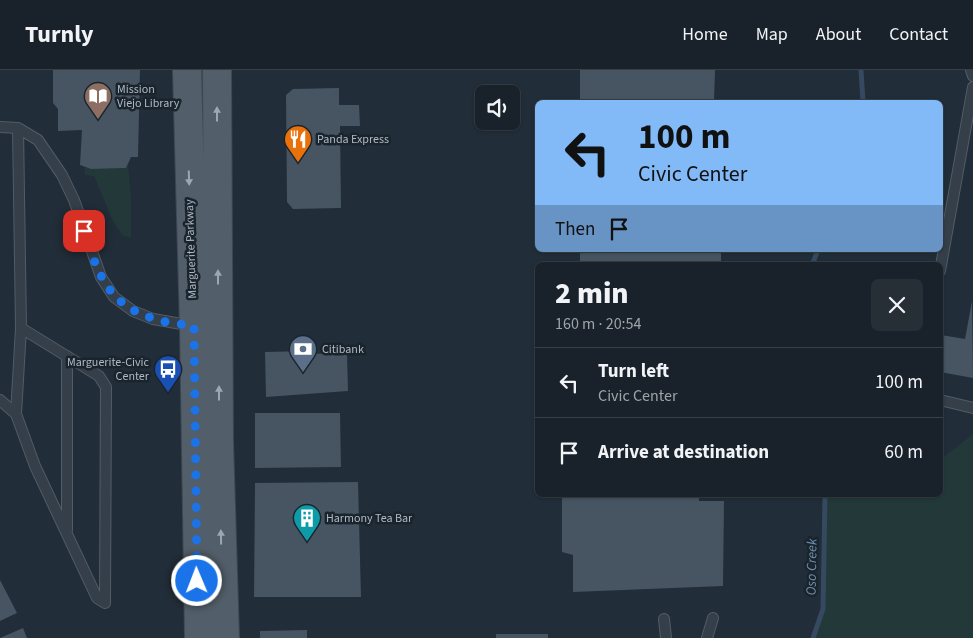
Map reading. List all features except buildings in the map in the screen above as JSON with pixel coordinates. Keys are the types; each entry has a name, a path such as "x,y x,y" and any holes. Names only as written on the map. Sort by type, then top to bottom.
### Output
{"main road":[{"name":"Marguerite Parkway","path":"187,70 194,326 199,638"},
{"name":"Marguerite Parkway","path":"217,70 219,442 225,638"}],"lane":[{"path":"971,70 973,76"},
{"path":"942,262 973,88"},
{"path":"0,127 18,128 38,140 62,175 74,200 101,277 114,297 134,311 153,319 194,326"},
{"path":"18,128 21,328 16,414 35,466 96,598 104,603 106,388 99,376 21,328"},
{"path":"67,356 67,534"},
{"path":"0,400 16,414"},
{"path":"943,401 973,408"},
{"path":"707,638 713,618"},
{"path":"664,619 666,638"}],"green space":[{"path":"128,165 131,196 131,237 123,236 112,219 94,176 85,175 84,167 91,169 126,168"},
{"path":"973,434 973,638 813,638 823,609 825,497 943,497 943,458"}],"waterway":[{"name":"Oso Creek","path":"861,70 863,100"},
{"name":"Oso Creek","path":"813,262 817,252"},
{"name":"Oso Creek","path":"813,638 823,609 825,497"}],"place":[{"name":"Mission Viejo Library","path":"98,120"},
{"name":"Panda Express","path":"298,163"},
{"name":"Citibank","path":"303,373"},
{"name":"Marguerite-Civic Center","path":"168,393"},
{"name":"Harmony Tea Bar","path":"307,542"}],"route":[{"path":"84,231 101,277 114,297 134,311 153,319 194,326 197,581"}]}
